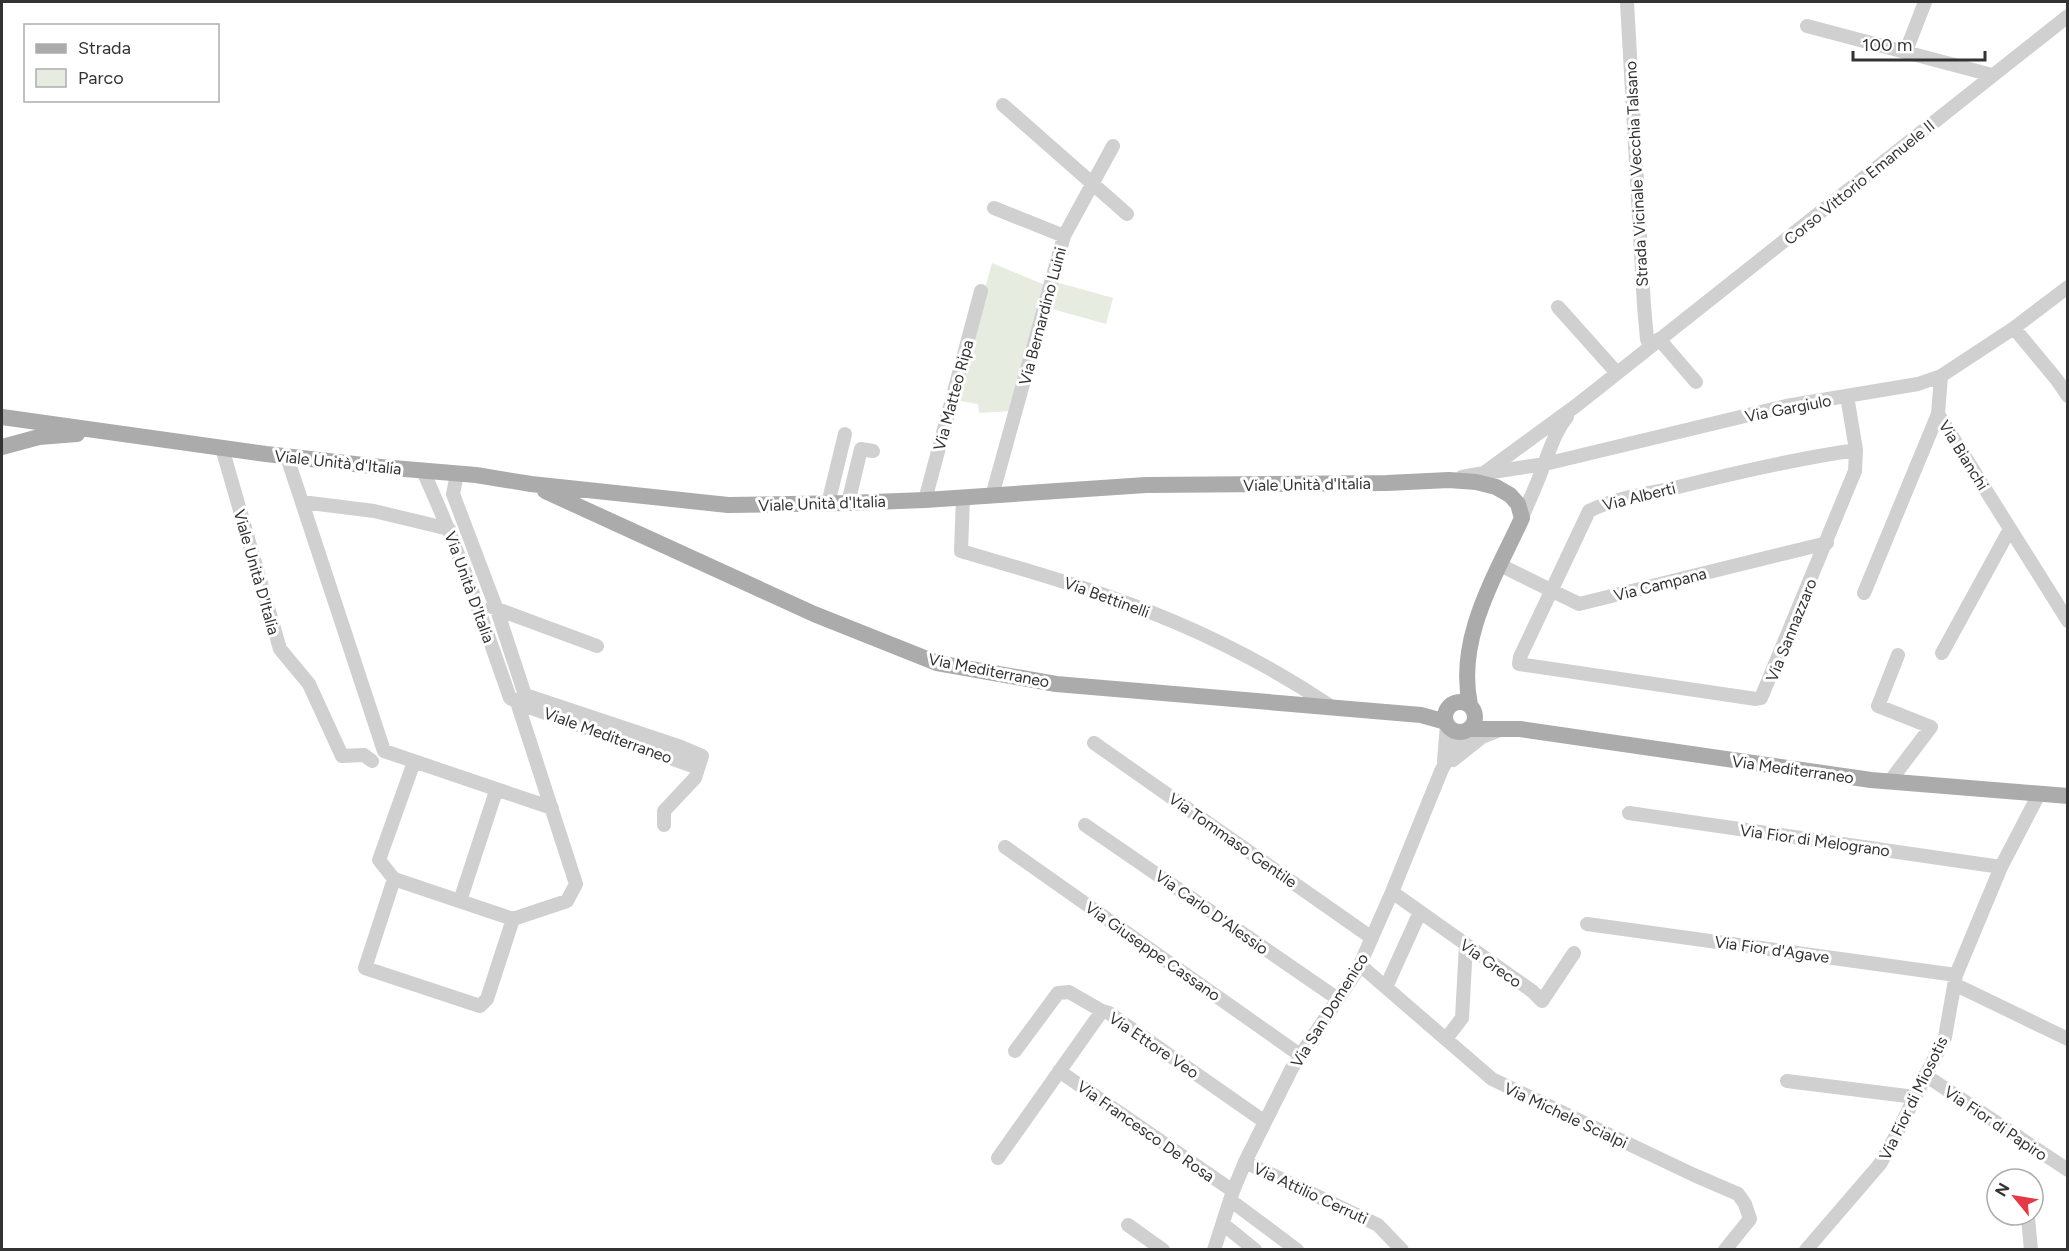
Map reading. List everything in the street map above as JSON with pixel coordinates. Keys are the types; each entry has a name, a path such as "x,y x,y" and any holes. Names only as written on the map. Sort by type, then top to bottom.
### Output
{"main road":[{"name":"Viale Unità d'Italia","path":"2,417 286,457 457,474 728,506 925,500 1146,485 1387,483 1449,480 1476,482 1496,487 1510,495 1518,504 1522,518"},
{"name":"Viale Unità d'Italia","path":"2,447 39,436 108,432"},
{"name":"Via Mediterraneo","path":"531,484 814,614 938,663 1056,684 1421,715 1447,723"},
{"path":"600,516 596,502 603,492"},
{"path":"1467,730 1475,722 1466,682 1468,657 1478,612 1522,518"},
{"path":"1461,702 1520,729 1455,731 1447,723 1446,712 1452,705 1461,702"},
{"name":"Via Mediterraneo","path":"1520,729 1890,782 2067,796"}],"street":[{"name":"Strada Vicinale Vecchia Talsano","path":"1627,2 1644,306 1647,339 1655,343"},
{"path":"1906,51 1925,2"},
{"name":"Corso Vittorio Emanuele II","path":"1577,405 2067,16"},
{"path":"1807,26 1992,75"},
{"path":"1003,105 1127,214"},
{"name":"Via Bernardino Luini","path":"992,496 1064,236 1113,146"},
{"path":"994,208 1064,236"},
{"name":"Via Gargiulo","path":"1449,480 1545,464 1786,406 1918,384 1941,376 2014,328 2067,287"},
{"name":"Via Matteo Ripa","path":"925,500 981,291"},
{"path":"1558,308 1617,373"},
{"path":"2014,328 2057,380 2067,396"},
{"path":"1655,343 1696,382"},
{"name":"Via Bianchi","path":"1941,376 1938,414 2067,621"},
{"name":"Via Sannazzaro","path":"1519,664 1761,698 1855,471 1856,450 1847,396"},
{"path":"1522,518 1558,428 1577,405"},
{"path":"1484,473 1577,405"},
{"path":"1864,592 1938,414"},
{"name":"Viale Unità D'Italia","path":"828,504 845,434"},
{"name":"Viale Unità D'Italia","path":"222,448 280,650 309,684 342,756 364,755 372,761"},
{"name":"Viale Unità D'Italia","path":"848,503 861,449 873,451"},
{"name":"Via Alberti","path":"1519,664 1520,657 1589,511 1800,459 1856,450"},
{"path":"286,457 384,751 496,791 552,808"},
{"name":"Via Unità D'Italia","path":"423,471 449,529 477,602 510,699 521,699"},
{"path":"414,762 379,860 394,879 513,919 567,901 576,884 552,808 497,610 453,494 457,474"},
{"name":"Via Bettinelli","path":"963,498 961,551 1080,586 1177,623 1294,682 1332,707"},
{"path":"302,502 374,511 449,529"},
{"path":"1942,653 2010,529"},
{"name":"Via Campana","path":"1500,565 1580,604 1827,543"},
{"path":"477,602 597,646"},
{"path":"1890,782 1931,727 1878,706 1898,655"},
{"path":"1294,682 1295,705"},
{"name":"Viale Mediterraneo","path":"521,699 700,765 695,778 664,811 664,825"},
{"name":"Via San Domenico","path":"1442,769 1447,744 1447,723"},
{"path":"1442,769 1467,747 1501,729"},
{"name":"Via San Domenico","path":"1214,1250 1231,1196 1264,1122 1300,1055 1360,964 1442,769 1467,730"},
{"name":"Via Tommaso Gentile","path":"1094,743 1372,938"},
{"path":"460,902 496,791"},
{"name":"Via Fior di Miosotis","path":"1806,1250 1881,1164 1945,1037 1956,980 2001,867 2039,794"},
{"name":"Via Fior di Melograno","path":"1629,813 2001,867"},
{"name":"Via Carlo D'Alessio","path":"1085,825 1338,999"},
{"name":"Via Giuseppe Cassano","path":"1005,847 1300,1055"},
{"path":"394,879 365,968 480,1006 487,999 513,919"},
{"name":"Via Greco","path":"1392,892 1532,991 1542,1001 1574,953"},
{"path":"1386,987 1420,912"},
{"name":"Via Fior d'Agave","path":"1587,924 1956,980 2067,1039"},
{"path":"1446,1039 1462,1018 1466,945"},
{"name":"Via Michele Scialpi","path":"1360,964 1492,1079 1738,1194 1745,1204 1750,1219 1725,1250"},
{"path":"1015,1051 1058,993 1069,992 1102,1011"},
{"name":"Via Ettore Veo","path":"998,1158 1102,1011 1109,1013 1264,1122"},
{"name":"Via Francesco De Rosa","path":"1059,1071 1231,1196 1297,1250"},
{"name":"Via Fior di Papiro","path":"1925,1075 2067,1170"},
{"path":"1787,1081 1915,1097"},
{"name":"Via Attilio Cerruti","path":"1245,1162 1378,1225 1402,1250"},
{"path":"1128,1226 1164,1250"},
{"path":"2029,1227 2031,1250"},
{"path":"1221,1228 1242,1250"},
{"path":"1221,1228 1255,1250"}],"green space":[{"path":"992,263 1045,285 1011,411 979,413 978,404 954,400"},
{"path":"1056,282 1113,298 1106,324 1049,308"}]}
